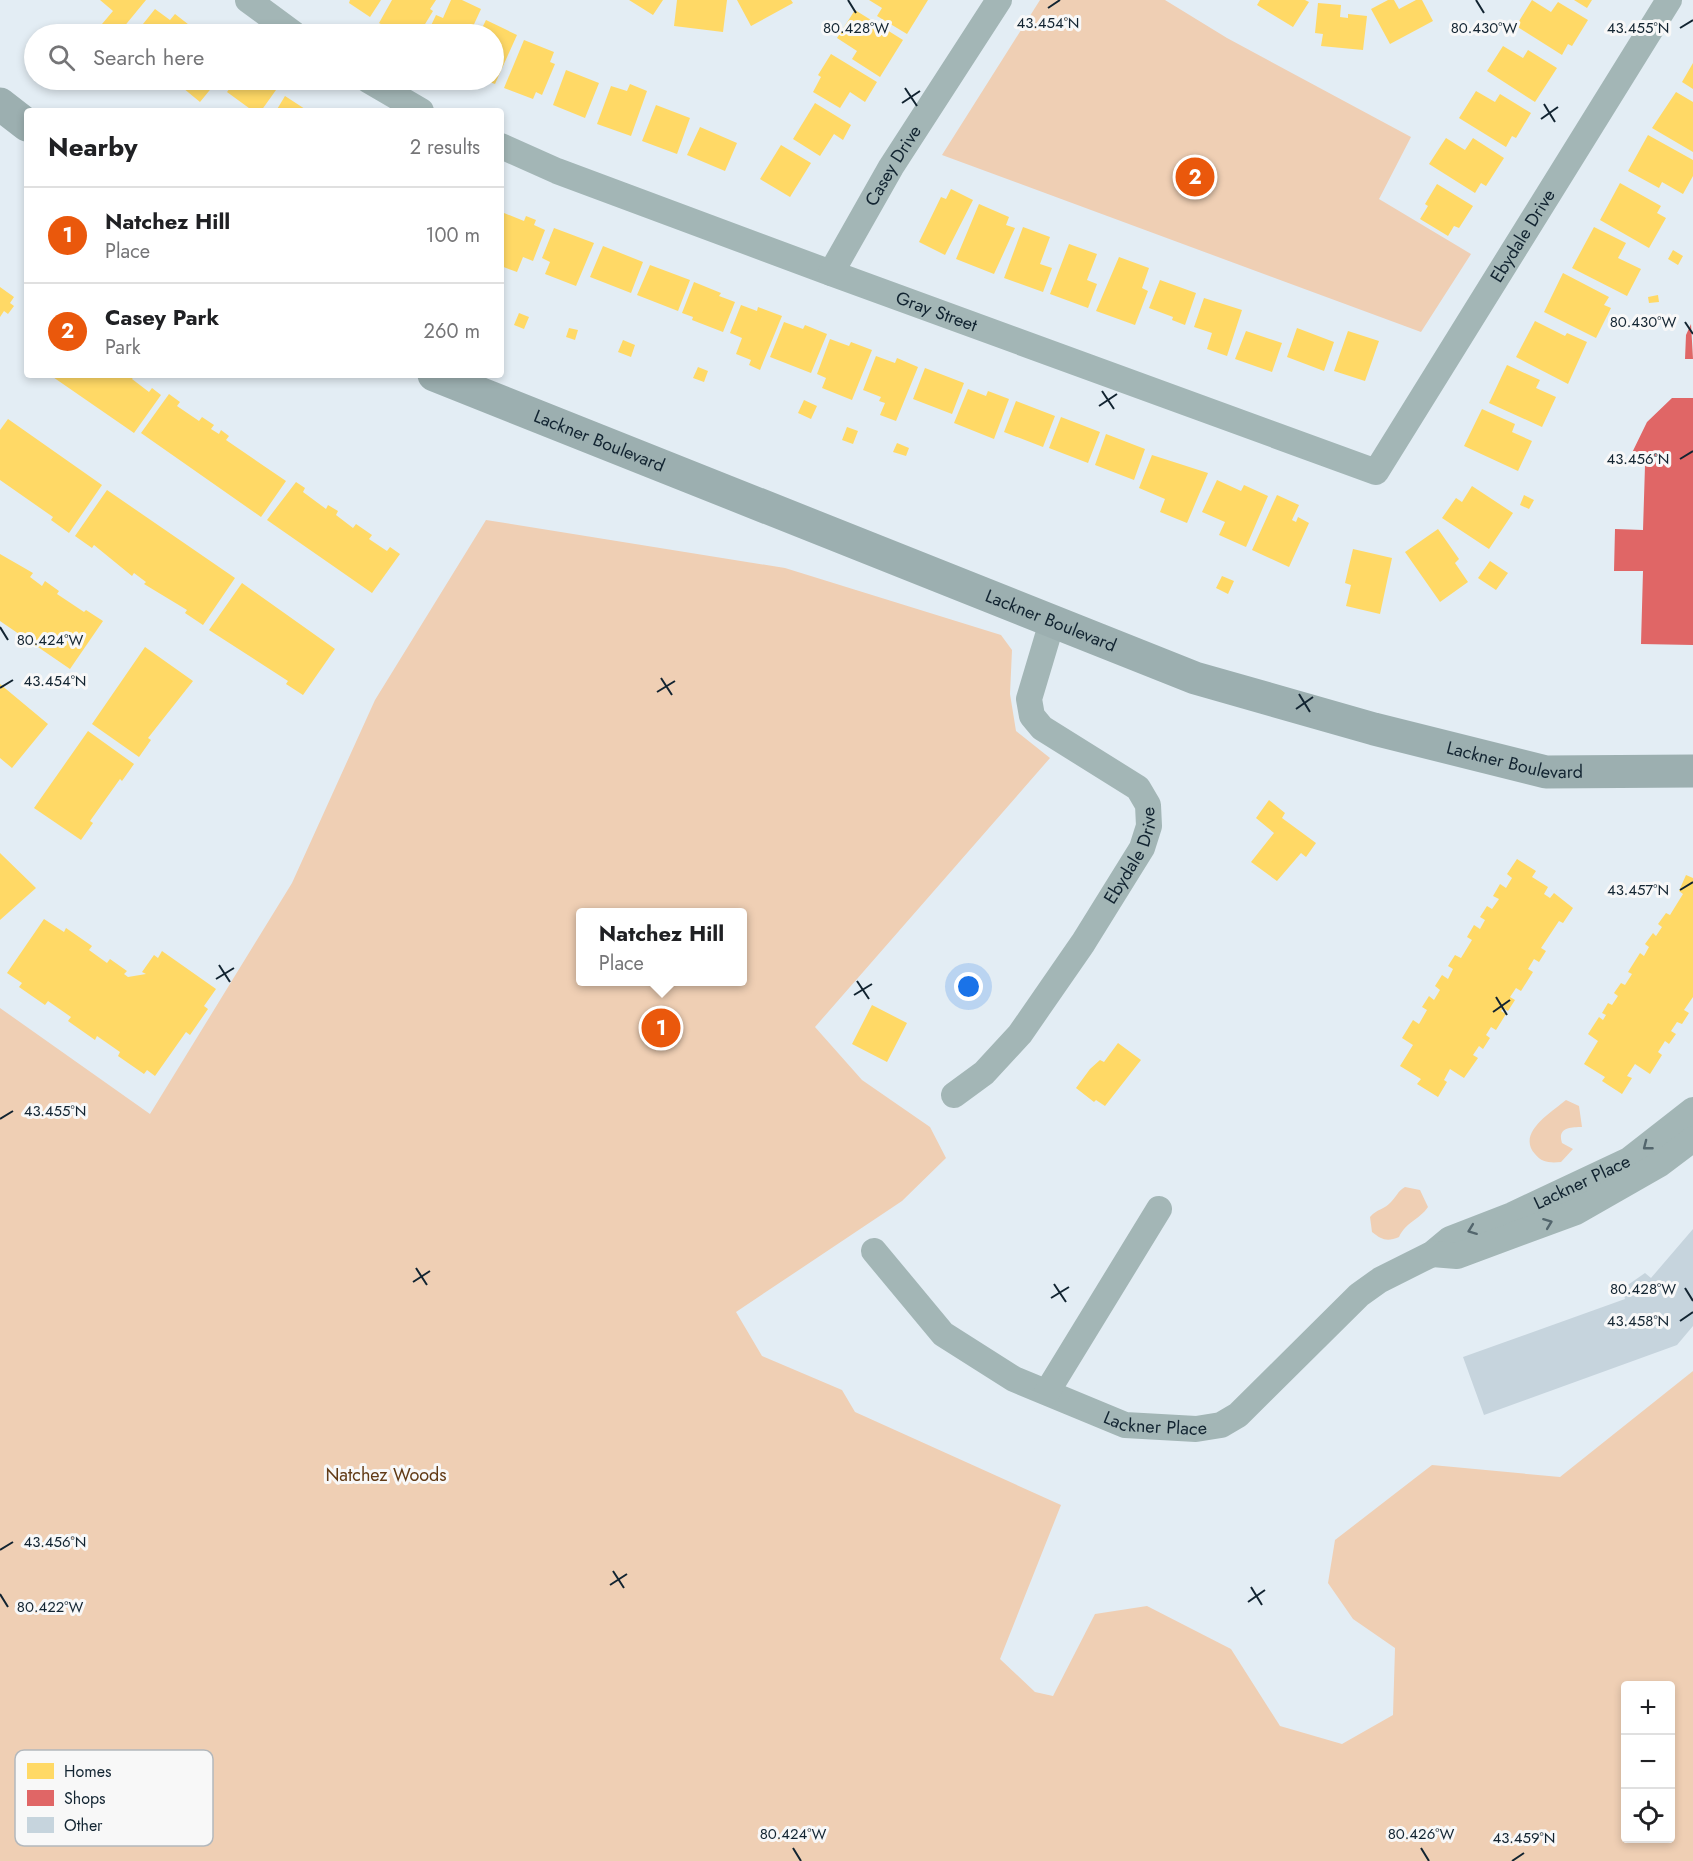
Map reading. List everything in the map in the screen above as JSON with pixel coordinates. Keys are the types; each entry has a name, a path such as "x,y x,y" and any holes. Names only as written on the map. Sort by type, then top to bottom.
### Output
{"main road":[{"path":"0,104 24,123"},
{"name":"Lackner Boulevard","path":"442,378 1194,678 1374,729 1546,772 1693,771"}],"street":[{"path":"248,0 280,24"},
{"name":"Casey Drive","path":"831,273 891,167 999,0"},
{"name":"Ebydale Drive","path":"1376,472 1669,0"},
{"path":"385,90 416,108"},
{"name":"Gray Street","path":"504,147 557,171 1376,472"},
{"name":"Ebydale Drive","path":"954,1095 984,1073 1020,1034 1107,905 1142,848 1149,826 1148,805 1138,788 1042,728 1032,716 1029,699 1052,622"},
{"name":"Lackner Place","path":"874,1251 943,1334 1014,1379 1125,1425 1196,1429 1221,1425 1239,1415 1359,1295 1380,1280 1432,1254 1450,1239 1512,1215 1629,1160 1693,1110"},
{"name":"Lackner Place","path":"1432,1254 1457,1256 1576,1212 1660,1164 1693,1140"},
{"path":"1047,1392 1159,1209"}],"green space":[{"path":"1040,0 1165,0 1227,38 1411,137 1379,199 1471,254 1421,332 942,155"},
{"name":"Natchez Woods","path":"486,520 785,568 1001,635 1012,650 1010,694 1016,731 1050,758 815,1027 862,1080 930,1127 946,1158 902,1201 736,1312 762,1356 842,1390 855,1412 1061,1505 1000,1659 1035,1692 1053,1696 1095,1614 1147,1606 1231,1649 1280,1726 1342,1744 1393,1715 1395,1648 1353,1619 1328,1583 1335,1540 1432,1465 1560,1477 1693,1371 1693,1861 0,1861 0,1008 150,1114 292,883 375,700"},
{"path":"1566,1100 1579,1106 1582,1127 1566,1129 1561,1134 1562,1143 1573,1149 1561,1162 1544,1161 1535,1154 1530,1146 1530,1138 1538,1124"},
{"path":"1405,1187 1420,1190 1428,1207 1405,1228 1399,1237 1388,1240 1382,1238 1372,1232 1370,1217 1389,1204"}],"building: Homes":[{"path":"100,0 146,0 126,24 102,24 113,11"},
{"path":"350,0 381,0 370,17 349,3"},
{"path":"392,0 436,0 430,9 433,11 425,24 379,23"},
{"path":"451,0 462,0 481,9 474,24 432,24 436,15 443,18"},
{"path":"629,0 663,0 653,15"},
{"path":"677,0 727,0 723,32 674,26"},
{"path":"737,0 791,0 793,3 751,26"},
{"path":"869,0 928,0 907,34 877,16 882,8"},
{"path":"1260,0 1305,0 1309,2 1293,27 1257,5"},
{"path":"1388,0 1394,0 1399,9 1416,0 1422,0 1433,21 1390,44 1371,9"},
{"path":"1532,0 1551,12 1558,2 1588,20 1572,46 1568,44 1562,55 1516,26"},
{"path":"1574,0 1592,0 1587,8"},
{"path":"1318,3 1341,5 1340,17 1348,18 1348,14 1367,16 1363,50 1321,46 1323,34 1315,33"},
{"path":"155,9 170,20 175,14 188,24 143,24"},
{"path":"855,10 903,40 880,77 852,59 857,51 837,38"},
{"path":"504,29 517,35 504,64"},
{"path":"524,40 554,52 550,62 555,64 542,95 536,92 533,99 504,88"},
{"path":"1503,46 1523,58 1528,50 1557,68 1535,102 1487,71"},
{"path":"831,54 877,82 865,102 850,92 840,108 813,92 821,77 818,75"},
{"path":"1693,63 1693,89 1682,82"},
{"path":"566,70 599,83 585,118 553,105"},
{"path":"630,84 647,91 631,136 597,124 611,86 627,91"},
{"path":"185,90 210,90 200,102"},
{"path":"228,90 276,90 263,108 249,108 227,92"},
{"path":"1476,91 1495,102 1500,94 1531,113 1516,138 1512,136 1506,147 1459,118"},
{"path":"1676,92 1693,102 1693,152 1652,128"},
{"path":"285,96 303,108 278,108"},
{"path":"815,103 851,125 843,140 834,134 820,156 793,139"},
{"path":"656,105 690,118 677,154 642,141"},
{"path":"700,127 737,143 725,171 687,155"},
{"path":"1648,135 1693,160 1693,176 1683,194 1662,182 1659,188 1628,171"},
{"path":"1446,138 1465,150 1473,138 1504,158 1486,186 1481,183 1475,193 1429,164"},
{"path":"781,145 811,163 790,197 760,179"},
{"path":"1620,183 1661,206 1657,213 1666,218 1649,248 1600,220"},
{"path":"1437,184 1473,206 1459,228 1454,226 1448,236 1420,219 1428,206 1425,204"},
{"path":"951,189 973,200 945,255 919,242 941,197 946,199"},
{"path":"979,204 1009,217 1006,225 1015,228 994,274 956,259"},
{"path":"504,213 524,221 526,216 536,220 534,225 545,230 533,261 523,257 517,272 504,267"},
{"path":"1023,227 1050,237 1040,264 1052,268 1043,292 1004,278"},
{"path":"1594,227 1626,243 1618,258 1641,269 1627,296 1572,268"},
{"path":"554,228 594,243 576,286 545,274 550,262 542,258"},
{"path":"1069,244 1097,254 1087,280 1097,284 1088,308 1050,294"},
{"path":"603,246 643,262 631,293 590,277"},
{"path":"1673,250 1683,256 1678,265 1668,259"},
{"path":"1119,257 1149,268 1142,288 1148,291 1135,325 1096,311"},
{"path":"650,265 690,280 678,311 637,295"},
{"path":"1563,273 1609,297 1604,305 1611,308 1596,338 1544,312"},
{"path":"1160,280 1196,293 1185,325 1172,320 1173,317 1149,308"},
{"path":"694,282 721,293 719,296 735,302 723,332 692,320 693,317 682,313"},
{"path":"0,287 14,297 10,303 14,306 8,314 4,311 0,317"},
{"path":"1658,295 1659,302 1649,303 1648,297"},
{"path":"1204,298 1242,310 1227,356 1207,349 1212,333 1194,327"},
{"path":"741,305 757,311 758,307 782,316 760,370 749,365 751,360 736,354 742,338 730,333"},
{"path":"519,313 529,317 524,329 514,325"},
{"path":"1535,321 1565,336 1567,333 1587,342 1568,384 1516,357"},
{"path":"784,322 803,329 805,325 827,334 811,373 770,357"},
{"path":"569,328 578,330 575,340 566,337"},
{"path":"1297,328 1334,342 1324,371 1287,357"},
{"path":"1246,331 1282,343 1272,372 1235,359"},
{"path":"1348,331 1379,341 1365,381 1334,371"},
{"path":"830,339 849,346 851,342 872,350 852,400 822,388 826,378 817,374"},
{"path":"623,340 635,345 631,357 618,352"},
{"path":"876,356 895,363 897,358 918,367 896,421 880,415 885,403 879,401 881,397 863,390"},
{"path":"1507,365 1540,380 1536,388 1556,397 1542,427 1489,403"},
{"path":"698,367 708,371 704,382 693,378"},
{"path":"925,368 964,383 952,414 913,399"},
{"path":"54,378 133,378 149,392 152,388 161,395 134,433"},
{"path":"968,389 986,396 988,391 1009,399 994,439 954,423"},
{"path":"169,394 180,402 177,406 199,421 202,417 214,425 211,429 219,434 221,430 229,436 226,440 286,481 261,517 141,433"},
{"path":"804,400 817,406 811,419 798,413"},
{"path":"1016,401 1055,416 1043,447 1004,432"},
{"path":"1482,409 1515,424 1512,432 1532,441 1518,471 1464,446"},
{"path":"1061,417 1100,432 1088,463 1049,448"},
{"path":"8,419 102,485 69,533 51,520 53,517 0,480 0,430"},
{"path":"847,427 858,431 853,444 842,440"},
{"path":"1106,434 1145,449 1134,480 1095,465"},
{"path":"897,443 909,448 906,456 893,452"},
{"path":"1152,455 1208,473 1187,523 1160,512 1165,499 1139,488"},
{"path":"1217,480 1241,491 1244,485 1268,496 1246,547 1219,535 1225,522 1202,512"},
{"path":"296,482 305,488 303,492 326,509 328,505 338,511 336,515 353,528 356,524 372,535 369,539 387,551 390,547 400,554 372,593 267,520"},
{"path":"1472,486 1513,513 1489,549 1442,518 1456,498 1462,502"},
{"path":"107,490 235,578 203,625 185,613 187,610 144,584 146,582 134,573 132,576 94,545 92,548 75,536"},
{"path":"1277,495 1299,505 1292,520 1296,522 1298,517 1309,523 1289,567 1252,550"},
{"path":"1524,495 1534,500 1529,509 1520,505"},
{"path":"1438,529 1459,559 1455,563 1468,582 1440,602 1405,552"},
{"path":"1353,549 1392,558 1380,614 1346,606 1351,585 1345,583"},
{"path":"0,554 33,573 30,577 42,586 45,581 59,591 57,594 84,612 86,610 103,621 70,669 0,621"},
{"path":"1490,561 1508,573 1496,590 1478,578"},
{"path":"1222,576 1234,581 1228,594 1216,588"},
{"path":"242,583 335,649 303,695 286,684 288,681 209,630"},
{"path":"145,647 193,681 148,738 151,740 139,757 92,724"},
{"path":"0,684 48,724 12,768 0,758"},
{"path":"88,731 134,764 122,781 120,779 90,821 93,823 81,840 34,808"},
{"path":"1269,800 1285,813 1282,818 1316,843 1306,857 1301,853 1277,881 1251,862 1274,833 1256,818"},
{"path":"0,853 36,888 0,920"},
{"path":"1517,859 1536,871 1532,877 1548,887 1544,894 1550,898 1554,893 1573,908 1563,923 1559,921 1541,948 1546,951 1539,962 1534,959 1528,969 1533,972 1521,991 1516,988 1510,997 1515,1000 1508,1011 1503,1008 1501,1011 1506,1014 1496,1030 1491,1027 1486,1035 1490,1038 1483,1049 1479,1046 1473,1055 1478,1058 1464,1078 1450,1069 1444,1080 1447,1082 1438,1097 1417,1084 1421,1079 1400,1066 1413,1045 1402,1038 1413,1020 1419,1024 1427,1010 1422,1007 1429,996 1434,1000 1440,990 1435,986 1442,975 1448,979 1453,969 1448,966 1455,955 1461,958 1472,940 1467,937 1474,925 1480,929 1485,920 1480,917 1487,906 1492,909 1499,899 1493,896 1500,884 1506,888 1512,878 1507,874"},
{"path":"1686,875 1693,878 1693,997 1684,1010 1689,1013 1682,1024 1677,1022 1671,1031 1676,1034 1669,1044 1665,1041 1658,1052 1662,1055 1650,1074 1635,1064 1627,1076 1632,1078 1622,1094 1602,1081 1605,1077 1584,1064 1598,1041 1588,1034 1599,1017 1603,1020 1606,1015 1602,1013 1608,1003 1612,1005 1618,996 1614,993 1621,983 1625,985 1632,974 1628,972 1640,953 1644,956 1649,947 1645,944 1653,933 1656,936 1662,927 1658,924 1666,913 1670,915 1683,894 1679,891"},
{"path":"44,919 64,932 66,928 92,946 89,950 107,963 110,959 127,971 124,974 128,977 146,974 142,972 154,955 158,958 162,951 216,989 204,1006 208,1009 190,1035 186,1032 155,1076 147,1070 144,1074 118,1056 120,1052 97,1036 95,1040 68,1021 71,1017 48,1001 45,1005 19,987 22,983 7,973"},
{"path":"872,1005 907,1023 887,1062 852,1044"},
{"path":"1118,1043 1141,1060 1105,1106 1096,1100 1094,1102 1076,1088 1090,1069 1100,1060 1104,1062"}],"building: Shops":[{"path":"1691,324 1693,359 1685,359 1686,335"},
{"path":"1672,398 1693,398 1693,645 1641,644 1643,571 1614,571 1615,529 1643,530 1645,466 1629,459 1647,422"}],"building: Other":[{"path":"1693,1229 1693,1326 1677,1345 1484,1415 1463,1357 1625,1299 1622,1289 1645,1273 1651,1278"}],"place":[{"name":"Casey Park","path":"1195,177"},
{"name":"Natchez Hill","path":"661,1028"}]}
